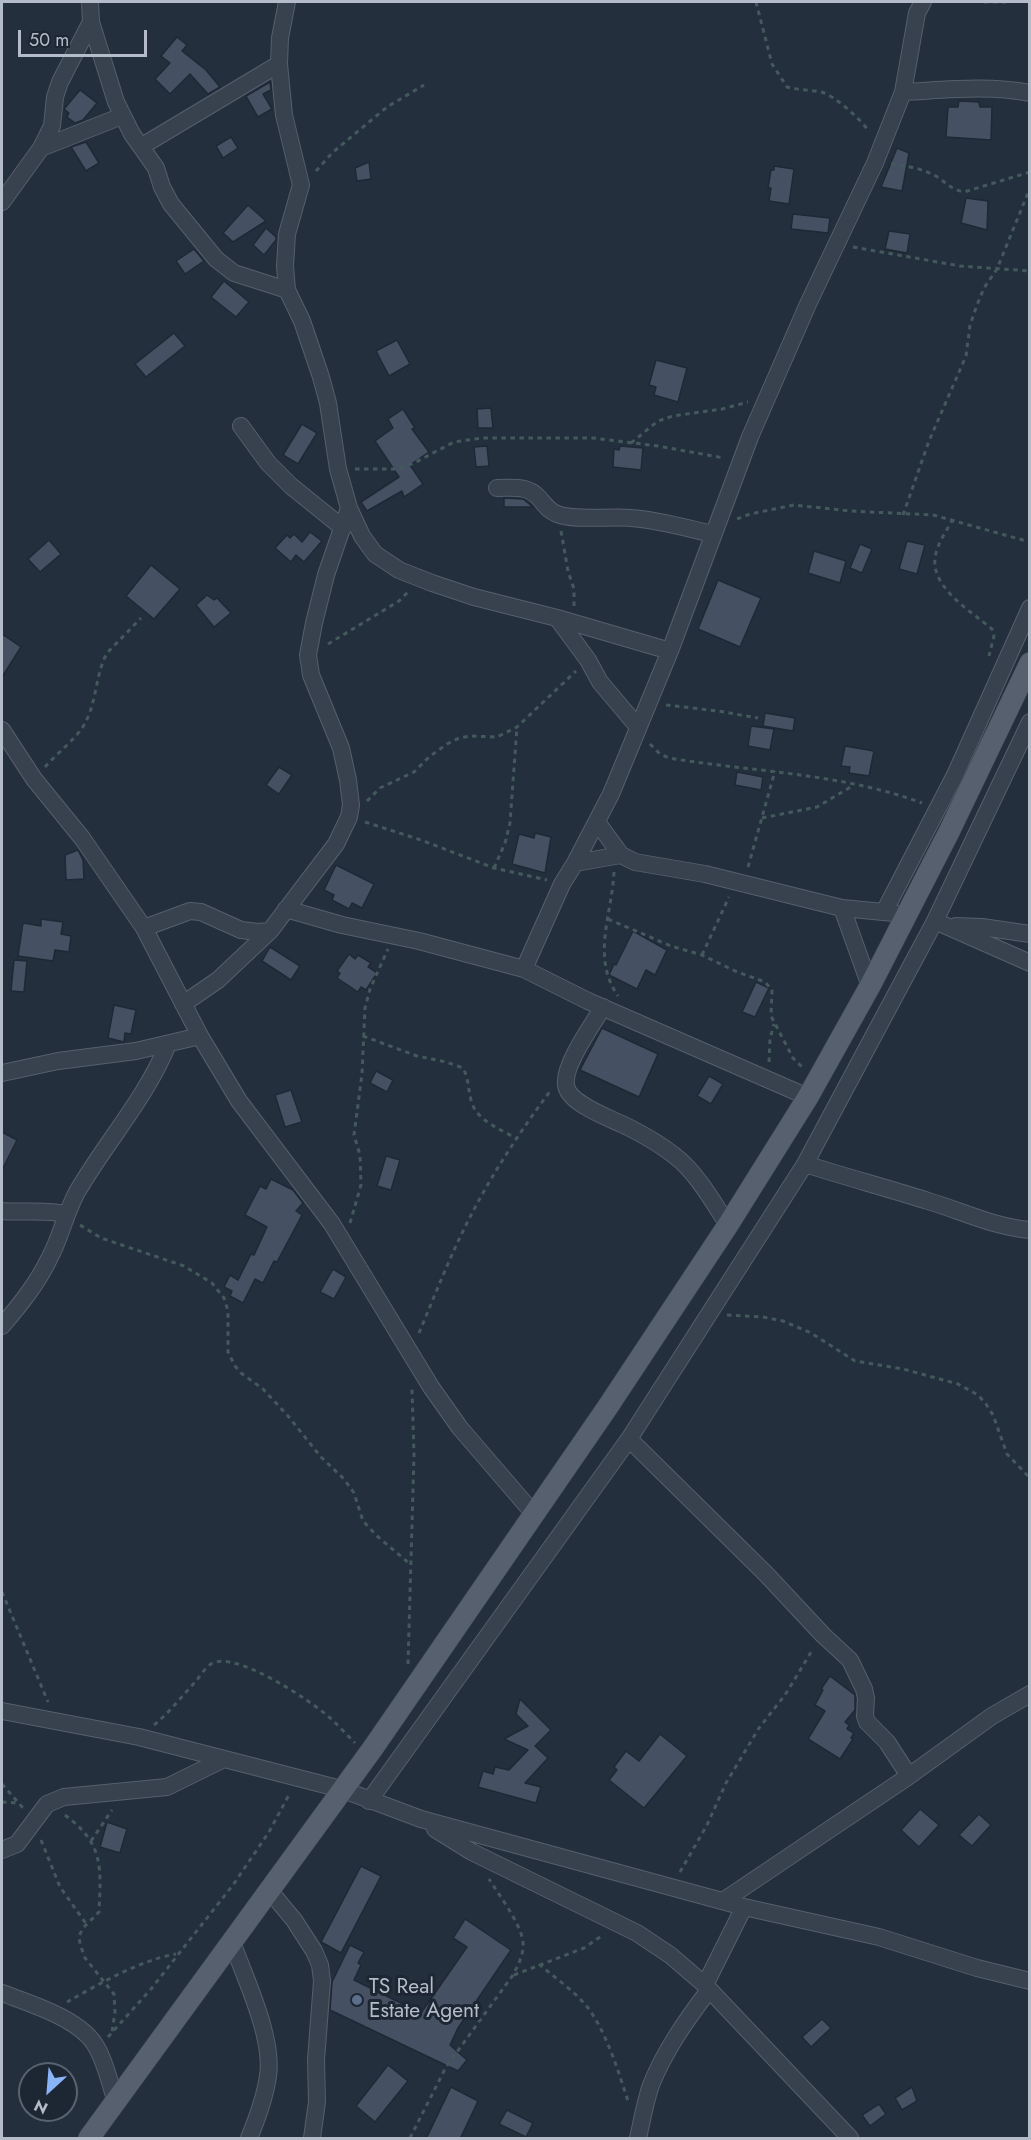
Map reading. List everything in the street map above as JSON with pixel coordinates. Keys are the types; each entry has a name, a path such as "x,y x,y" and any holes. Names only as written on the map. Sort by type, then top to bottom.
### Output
{"main road":[{"path":"89,2139 367,1755 671,1313 728,1225 812,1090 870,986 954,822 1029,663"}],"street":[{"path":"90,2 91,22 122,116 156,168 171,204 216,259 234,273 287,290"},
{"path":"287,2 280,38 279,64 284,115 301,185 287,234 285,266 287,290 302,321 321,377 328,403 338,469 349,508 362,536 375,554 399,570 422,579 474,597 558,618 670,651"},
{"path":"524,969 562,884 597,822 670,651 740,461 878,155 903,92 917,13 923,2"},
{"path":"2,202 41,148 52,126 60,82 91,22"},
{"path":"142,146 279,64"},
{"path":"903,92 1011,89 1029,93"},
{"path":"41,148 122,116"},
{"path":"241,426 268,463 291,486 344,528"},
{"path":"497,488 531,490 545,506 557,514 572,517 632,518 714,531"},
{"path":"183,1004 218,980 270,931 336,844 351,818 350,788 341,748 310,675 308,656 326,575 349,508"},
{"path":"884,912 955,775 1029,608"},
{"path":"558,618 588,660 600,682 638,727"},
{"path":"369,1801 629,1439 805,1164 940,923 1029,722"},
{"path":"2,730 34,779 82,838 144,928 200,1036 238,1101 304,1185 344,1242 431,1387 460,1428 534,1514"},
{"path":"597,822 618,855"},
{"path":"575,863 618,855 635,862 740,882 842,908 907,915"},
{"path":"842,908 870,986"},
{"path":"286,909 524,969 603,1007 768,1078 812,1090"},
{"path":"144,928 190,911 201,912 241,930 270,931"},
{"path":"940,923 1029,934"},
{"path":"940,923 1029,963"},
{"path":"603,1007 568,1068 565,1084 569,1094 583,1105 630,1128 676,1156 691,1172 728,1225"},
{"path":"2,1073 58,1060 104,1056 200,1036"},
{"path":"2,1326 32,1288 49,1260 60,1237 65,1214 143,1093 161,1062 168,1044"},
{"path":"805,1164 1012,1228 1029,1230"},
{"path":"2,1210 20,1213 50,1210 65,1214"},
{"path":"1012,1228 1029,1240"},
{"path":"629,1439 850,1660 864,1689 867,1722 887,1742 909,1776"},
{"path":"723,1901 909,1776 973,1729 1029,1694"},
{"path":"2,1711 139,1737 341,1789 421,1819 744,1907 879,1937 977,1968 1029,1981"},
{"path":"2,1850 17,1844 48,1804 64,1797 167,1787 224,1759"},
{"path":"421,1819 472,1852 637,1933 670,1955 707,1988 850,2139"},
{"path":"269,1890 294,1920 314,1951 320,1965 322,1981 316,2060 317,2102 312,2139"},
{"path":"638,2136 651,2085 662,2061 707,1988 744,1907"},
{"path":"232,1942 258,2012 267,2049 268,2074 252,2136"},
{"path":"2,1993 50,2012 76,2026 89,2037 98,2048 116,2102"}],"path":[{"path":"756,2 772,64 787,87 823,93 865,124 878,155 927,172 957,191 964,192 1029,171"},
{"path":"984,2 1009,2"},
{"path":"312,175 332,153 387,107 424,85"},
{"path":"903,515 929,441 966,356 970,325 977,305 984,288 997,269 1029,188"},
{"path":"837,244 925,261 1029,271"},
{"path":"631,443 658,421 673,416 722,409 768,396"},
{"path":"338,469 398,469 454,442 482,438 570,437 631,443 740,461"},
{"path":"714,531 750,514 794,505 903,515 933,515 1029,542"},
{"path":"557,514 568,571 574,588 574,624"},
{"path":"953,519 936,552 934,565 938,577 952,597 992,629 994,636 988,657"},
{"path":"308,656 399,601 422,579"},
{"path":"34,779 83,727 107,653 141,618"},
{"path":"562,884 494,868 422,840 351,818 380,788 414,772 447,744 470,736 497,737 517,727 588,660"},
{"path":"646,708 676,706 758,718"},
{"path":"494,868 505,843 510,823 517,727"},
{"path":"638,727 651,746 669,758 855,784 901,795 938,808"},
{"path":"702,955 740,882 775,771"},
{"path":"762,818 817,807 855,784"},
{"path":"618,855 605,935 604,964 610,983 624,1002"},
{"path":"608,919 671,946 702,955 735,971 765,981 770,986 771,1016 774,1023 812,1090"},
{"path":"344,1242 361,1185 360,1155 354,1135 362,1074 365,1008 370,989 394,936"},
{"path":"768,1078 770,1039 774,1023"},
{"path":"363,1036 417,1056 463,1068 467,1076 471,1104 478,1114 517,1138"},
{"path":"411,1351 465,1227 517,1138 568,1068"},
{"path":"65,1214 101,1238 184,1266 212,1283 224,1298 228,1311 228,1352 235,1366 263,1389 321,1457 344,1479 354,1493 363,1521 410,1564"},
{"path":"709,1314 763,1317 783,1321 811,1333 855,1361 903,1369 958,1384 978,1395 986,1404 993,1415 1007,1454 1029,1478"},
{"path":"408,1665 414,1455 412,1388"},
{"path":"2,1592 55,1720"},
{"path":"672,1887 707,1825 726,1783 759,1728 785,1695 823,1635"},
{"path":"139,1737 172,1708 210,1664 220,1661 240,1664 266,1675 300,1695 328,1716 367,1755"},
{"path":"98,2048 151,1989 233,1885 269,1832 299,1778"},
{"path":"2,1784 20,1803 33,1823 60,1887 87,1925"},
{"path":"92,1840 106,1817 127,1791"},
{"path":"2,1802 20,1803"},
{"path":"48,1804 82,1829 92,1840 99,1858 99,1912 80,1936 80,1944 85,1958 114,1994 111,2033"},
{"path":"410,2139 446,2067 513,1976 521,1960 523,1942 516,1924 472,1852"},
{"path":"513,1976 584,1948 620,1925"},
{"path":"50,2012 160,1957 177,1954"},
{"path":"539,1964 575,1994 591,2012 617,2070 638,2136"}],"building":[{"path":"177,37 187,45 182,51 206,70 220,87 208,94 190,74 170,94 155,79 170,63 161,56"},
{"path":"270,82 271,90 263,94 272,109 258,117 246,96"},
{"path":"80,90 97,103 83,120 75,123 67,117 69,113 64,109"},
{"path":"959,101 979,102 980,107 992,107 991,140 946,137 948,107 958,107"},
{"path":"231,137 238,148 223,158 216,146"},
{"path":"86,142 99,163 86,171 71,147"},
{"path":"897,148 909,153 902,191 881,187"},
{"path":"369,162 371,179 357,181 355,168"},
{"path":"774,166 794,169 789,204 769,201 771,188 768,188 771,170 774,170"},
{"path":"966,198 988,201 987,230 961,223"},
{"path":"248,205 266,221 233,242 223,233"},
{"path":"793,214 830,218 828,233 791,229"},
{"path":"266,228 276,237 276,240 264,255 253,245"},
{"path":"889,231 910,234 907,253 885,249"},
{"path":"194,249 204,261 185,274 176,261"},
{"path":"224,281 249,302 236,317 211,297"},
{"path":"174,333 185,346 146,377 135,364"},
{"path":"397,340 410,364 389,376 376,351"},
{"path":"656,360 687,368 678,402 654,395 656,387 649,385"},
{"path":"491,408 493,428 478,428 477,409"},
{"path":"403,409 415,428 412,429 429,452 410,465 423,484 404,497 402,491 367,511 361,502 399,477 375,441 393,428 388,419"},
{"path":"302,424 317,433 298,464 283,455"},
{"path":"487,446 489,466 476,467 474,447"},
{"path":"620,446 643,448 641,470 613,467 614,449 619,450"},
{"path":"504,498 523,499 533,507 504,507"},
{"path":"310,532 322,541 304,562 296,555 291,562 275,548 287,535 290,538 294,534 302,542"},
{"path":"49,540 61,554 40,572 28,559"},
{"path":"907,541 925,545 917,574 899,569"},
{"path":"860,544 872,549 862,573 850,568"},
{"path":"814,551 846,561 840,583 808,573"},
{"path":"151,565 180,589 154,619 126,596"},
{"path":"718,580 761,598 740,647 698,629"},
{"path":"207,595 214,600 217,598 231,613 214,627 196,605"},
{"path":"2,634 21,647 2,677"},
{"path":"765,713 795,718 793,731 763,726"},
{"path":"751,726 774,729 770,750 748,746"},
{"path":"845,746 874,751 869,776 849,773 850,767 841,766"},
{"path":"279,767 292,775 279,794 266,785"},
{"path":"737,772 763,777 761,790 735,785"},
{"path":"535,833 551,837 545,873 512,864 519,834 534,838"},
{"path":"78,850 83,860 84,879 66,880 65,855"},
{"path":"336,865 374,884 362,908 352,903 349,909 332,900 334,895 324,890"},
{"path":"41,919 63,922 61,934 71,936 69,952 55,950 53,961 18,956 23,923 41,926"},
{"path":"633,931 667,950 655,975 646,970 637,989 609,975"},
{"path":"270,947 300,966 291,980 262,961"},
{"path":"349,954 355,959 358,955 371,963 368,967 377,973 366,990 361,987 358,992 337,978 340,973 337,971"},
{"path":"14,960 27,961 24,992 11,991"},
{"path":"756,982 769,988 755,1017 742,1012"},
{"path":"114,1005 136,1010 131,1034 125,1033 124,1042 108,1038"},
{"path":"602,1028 658,1054 639,1097 580,1070"},
{"path":"376,1071 393,1080 387,1092 370,1083"},
{"path":"709,1076 723,1084 711,1104 697,1096"},
{"path":"291,1090 302,1122 285,1127 275,1095"},
{"path":"2,1132 17,1140 2,1170"},
{"path":"386,1156 400,1160 391,1190 377,1186"},
{"path":"271,1179 293,1190 303,1203 296,1211 302,1215 263,1283 255,1279 243,1303 230,1296 232,1291 224,1287 230,1275 238,1280 251,1254 254,1255 267,1227 245,1215 260,1186 266,1189"},
{"path":"333,1269 346,1277 334,1299 320,1292"},
{"path":"830,1676 855,1695 855,1710 845,1722 849,1725 847,1729 854,1733 851,1738 853,1739 840,1759 808,1739 825,1711 815,1705 823,1690 821,1689"},
{"path":"520,1699 551,1730 535,1746 548,1758 525,1783 541,1787 536,1803 478,1787 483,1771 493,1774 495,1767 509,1770 528,1750 504,1739 528,1726 516,1714"},
{"path":"660,1734 687,1756 644,1808 609,1780 617,1770 614,1767 626,1751 639,1761"},
{"path":"920,1809 939,1825 919,1847 901,1830"},
{"path":"979,1814 991,1825 972,1846 959,1835"},
{"path":"107,1822 127,1829 120,1853 100,1847"},
{"path":"361,1866 381,1876 341,1953 321,1942"},
{"path":"465,1919 511,1950 458,2028 450,2045 467,2060 458,2071 330,2010 332,1982 350,1945 364,1952 358,1963 361,1965 354,1980 421,2013 467,1947 453,1938"},
{"path":"822,2019 831,2028 811,2047 802,2037"},
{"path":"388,2065 408,2081 375,2122 356,2106"},
{"path":"451,2087 478,2101 460,2139 426,2139"},
{"path":"912,2087 917,2101 902,2110 895,2098"},
{"path":"879,2104 886,2114 870,2126 862,2115"},
{"path":"507,2110 533,2123 526,2137 499,2124"}],"place":[{"name":"TS Real Estate Agent","path":"357,2000"}]}
